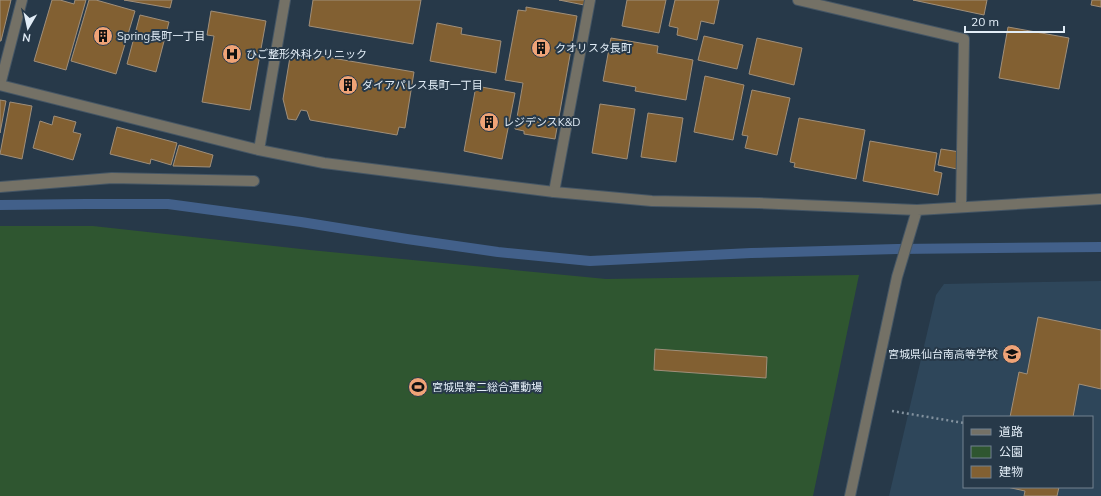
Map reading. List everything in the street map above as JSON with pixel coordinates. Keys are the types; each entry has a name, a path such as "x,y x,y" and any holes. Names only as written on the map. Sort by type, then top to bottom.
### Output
{"street":[{"path":"22,0 0,85 259,150 324,163 554,192 652,201 760,203 916,210 1101,199"},
{"path":"259,150 285,0"},
{"path":"554,192 590,0"},
{"path":"798,0 964,39 961,208"},
{"path":"0,187 112,178 254,181"},
{"path":"850,496 897,277 916,210"}],"path":[{"path":"890,411 963,424"}],"shaded area":[{"name":"宮城県仙台南高等学校","path":"1101,281 1101,496 889,496 936,295 944,284"}],"green space":[{"name":"宮城県第二総合運動場","path":"0,226 93,226 310,250 606,279 859,275 813,496 0,496"}],"building":[{"path":"0,0 11,0 1,41 0,41"},
{"path":"52,0 60,0 74,4 75,0 86,0 66,70 34,61"},
{"name":"Spring長町一丁目","path":"89,0 96,0 135,11 116,74 71,61"},
{"path":"124,0 172,0 170,8"},
{"path":"313,0 421,0 413,44 309,26"},
{"path":"559,0 585,0 584,5"},
{"path":"627,0 666,0 659,33 622,26"},
{"path":"675,0 719,0 714,24 701,21 697,40 677,35 678,28 669,26"},
{"path":"913,0 987,0 984,15"},
{"path":"1092,0 1101,0 1101,7 1091,5"},
{"name":"クオリスタ長町","path":"526,7 577,16 555,139 524,134 524,131 515,129 523,83 505,80 518,10 526,11"},
{"path":"211,11 266,21 250,110 202,102 214,36 207,35"},
{"path":"140,15 169,22 156,72 127,64"},
{"path":"437,23 462,28 461,34 501,41 496,73 430,61"},
{"path":"1008,27 1069,38 1059,89 999,78"},
{"path":"704,36 743,45 737,69 698,60"},
{"path":"611,38 658,46 657,53 693,60 686,100 635,91 636,87 603,81"},
{"path":"757,38 802,48 794,85 749,74"},
{"name":"ダイアパレス長町一丁目","path":"291,51 414,72 405,128 399,127 397,135 310,120 307,111 301,110 296,120 288,119 283,99"},
{"path":"705,76 744,85 733,140 694,132"},
{"name":"レジデンスK&D","path":"476,86 515,93 502,159 464,151"},
{"path":"752,90 790,98 777,155 745,148 748,136 742,135"},
{"path":"0,100 6,101 0,133"},
{"path":"10,102 32,106 22,159 0,154"},
{"path":"600,104 635,109 627,159 592,153"},
{"path":"648,113 683,118 676,162 641,157"},
{"path":"54,116 76,122 73,132 81,134 73,160 33,148 40,121 52,125"},
{"path":"799,118 865,130 856,179 794,167 795,163 790,162"},
{"path":"117,127 177,143 171,165 151,159 150,164 110,154"},
{"path":"870,141 937,153 934,171 942,173 938,195 863,181"},
{"path":"179,145 213,155 210,167 173,166"},
{"path":"941,149 960,152 957,169 938,165"},
{"path":"1038,317 1101,330 1101,389 1079,384 1073,416 1010,416 1019,372 1027,374"},
{"path":"655,349 767,357 766,378 654,370"},
{"path":"1012,488 1059,488 1057,496 1024,496 1025,491"}],"waterway":[{"path":"0,205 168,204 301,222 498,252 590,261 751,253 897,249 1101,247"}],"place":[{"name":"Spring長町一丁目","path":"103,36"},
{"name":"クオリスタ長町","path":"541,48"},
{"name":"ひご整形外科クリニック","path":"232,54"},
{"name":"ダイアパレス長町一丁目","path":"348,85"},
{"name":"レジデンスK&D","path":"489,122"},
{"name":"宮城県仙台南高等学校","path":"1012,354"},
{"name":"宮城県第二総合運動場","path":"418,387"}]}
